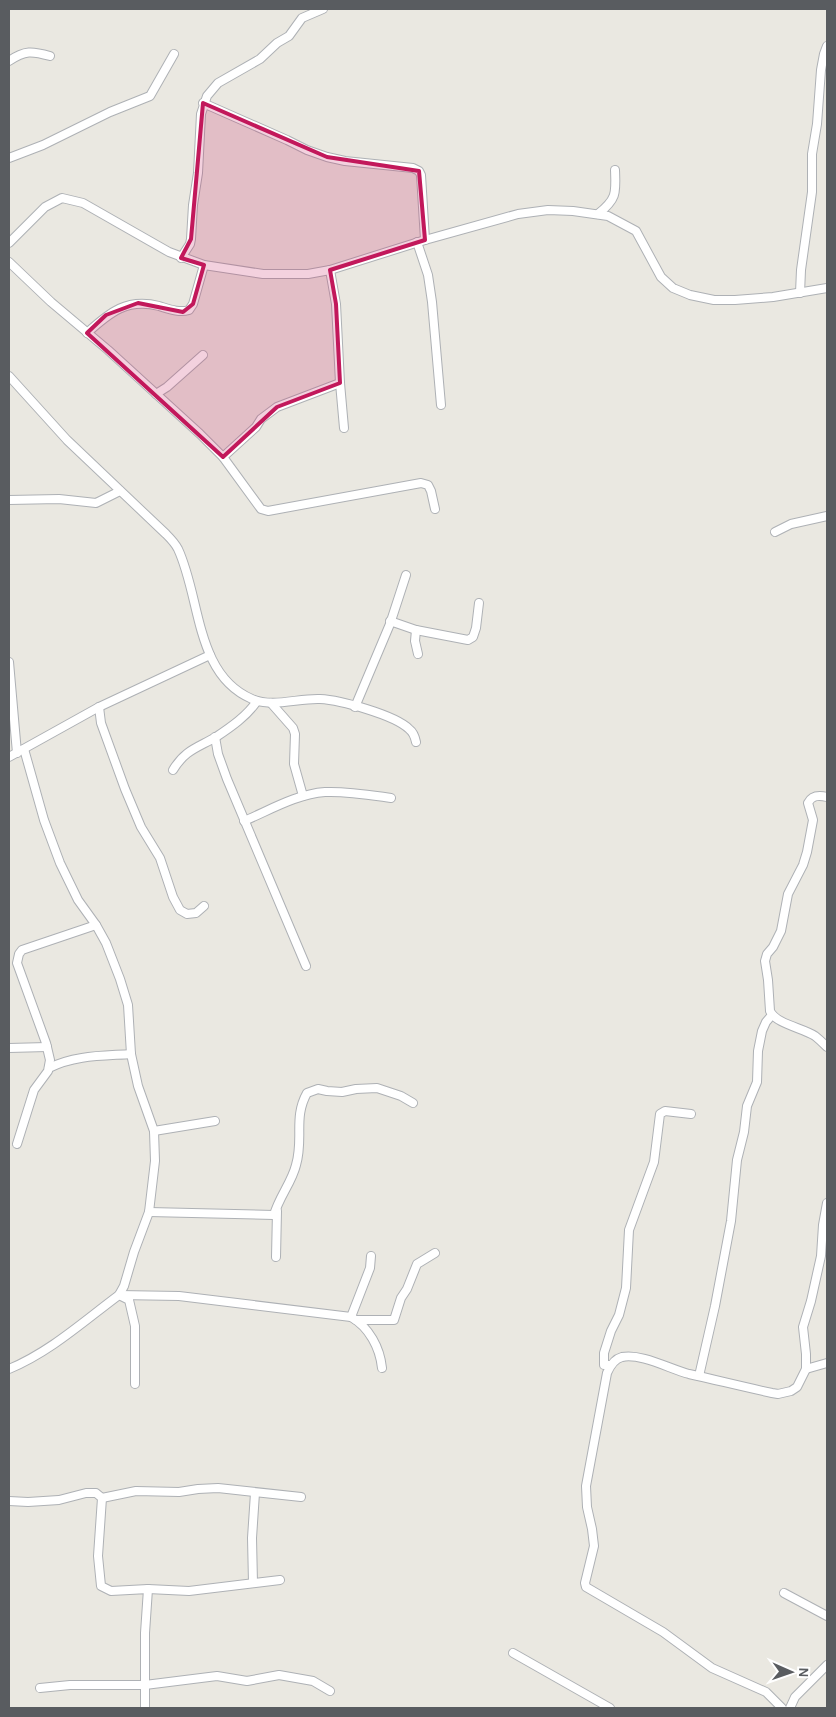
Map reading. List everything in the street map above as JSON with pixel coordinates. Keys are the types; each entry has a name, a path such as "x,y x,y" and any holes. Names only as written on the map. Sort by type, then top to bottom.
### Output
{"street":[{"path":"181,258 192,239 193,205 198,173 203,103 218,83 260,59 277,43 289,36 302,18 323,9"},
{"path":"800,293 801,270 812,185 812,154 817,124 821,70 827,46"},
{"path":"9,61 20,53 37,52 50,56"},
{"path":"9,158 43,145 110,112 150,96 174,54"},
{"path":"203,103 307,150 327,157 345,161 413,168 419,171 421,176 421,241 432,302 441,405"},
{"path":"598,214 611,204 614,198 616,189 615,170"},
{"path":"10,239 45,207 62,198 83,203 181,258 204,265 263,274 308,274 330,270 421,241 534,211 574,211 598,214 621,222 636,231 661,277 673,288 690,295 714,300 735,300 827,288"},
{"path":"9,262 223,457 261,509 268,511 421,483 428,485 432,491 435,509"},
{"path":"87,333 106,315 116,309 138,303 146,303 183,312 189,310 193,304 204,265"},
{"path":"330,270 336,304 344,428"},
{"path":"156,394 167,387 203,355"},
{"path":"9,376 67,440 166,534 177,547 186,571 210,655 225,681 238,692 257,701 270,703 321,699 387,716 409,729 415,736 416,742"},
{"path":"223,457 256,427 261,419 277,406 340,383"},
{"path":"9,500 59,499 96,503 120,491"},
{"path":"775,532 791,524 827,516"},
{"path":"354,707 390,621 406,575"},
{"path":"390,621 416,630 468,640 473,638 476,628 478,603"},
{"path":"416,630 415,641 418,654"},
{"path":"9,757 99,707 210,655"},
{"path":"9,662 21,751 44,820 60,863 78,900 106,943 128,1005 131,1054 138,1086 154,1131 155,1161 149,1212 124,1286 119,1295 60,1339 23,1363 9,1369"},
{"path":"173,770 188,751 215,737 245,716 257,701"},
{"path":"270,703 293,728 295,734 294,764 304,796"},
{"path":"99,707 101,723 125,789 141,827 160,858 173,897 180,910 187,914 196,913 204,906"},
{"path":"215,737 218,754 227,779 306,966"},
{"path":"244,821 304,796 326,792 391,798"},
{"path":"699,1376 715,1306 731,1221 737,1160 744,1132 747,1106 757,1082 758,1051 762,1032 766,1022 772,1015 765,961 767,954 774,946 781,931 788,894 803,866 807,852 813,820 808,803 813,797 827,797"},
{"path":"17,1144 34,1090 46,1073 49,1064 47,1047 18,963 19,954 22,950 96,925"},
{"path":"772,1015 816,1036 827,1046"},
{"path":"9,1048 47,1047"},
{"path":"49,1064 93,1055 131,1054"},
{"path":"149,1212 274,1215 276,1206 296,1166 299,1151 300,1105 307,1092 318,1089 342,1092 356,1088 377,1088 401,1096 413,1103"},
{"path":"610,1366 604,1365 604,1353 619,1314 626,1288 629,1230 654,1162 660,1114 665,1111 691,1114"},
{"path":"154,1131 215,1121"},
{"path":"827,1203 819,1266 810,1307 804,1319 806,1369 797,1387 791,1391 778,1394 699,1376 631,1357 620,1357 610,1366 607,1373 586,1486 587,1507 594,1546 585,1583 586,1587 663,1632 712,1668 766,1692 780,1706 796,1697 827,1665"},
{"path":"276,1206 276,1257"},
{"path":"119,1295 179,1296 353,1319 394,1320 401,1298 407,1289 417,1264 435,1253"},
{"path":"353,1319 370,1268 371,1256"},
{"path":"119,1295 129,1300 136,1326 135,1384"},
{"path":"353,1319 367,1330 379,1353 382,1368"},
{"path":"806,1369 827,1363"},
{"path":"102,1498 136,1491 179,1492 198,1488 218,1488 301,1497"},
{"path":"9,1501 59,1500 86,1492 96,1493 102,1498"},
{"path":"253,1583 252,1538 255,1493"},
{"path":"102,1498 98,1556 101,1586 111,1591 148,1589 189,1592 280,1580"},
{"path":"145,1708 145,1620 148,1589"},
{"path":"784,1593 827,1616"},
{"path":"514,1653 610,1708"},
{"path":"40,1688 76,1685 145,1685 217,1676 244,1681 279,1676 313,1681 330,1691"},
{"path":"790,1708 796,1697"}],"highlighted area":[{"path":"203,103 327,157 419,171 425,240 330,270 336,304 340,383 277,407 223,457 87,333 106,315 138,303 183,312 193,304 204,265 181,258 191,239"}]}
